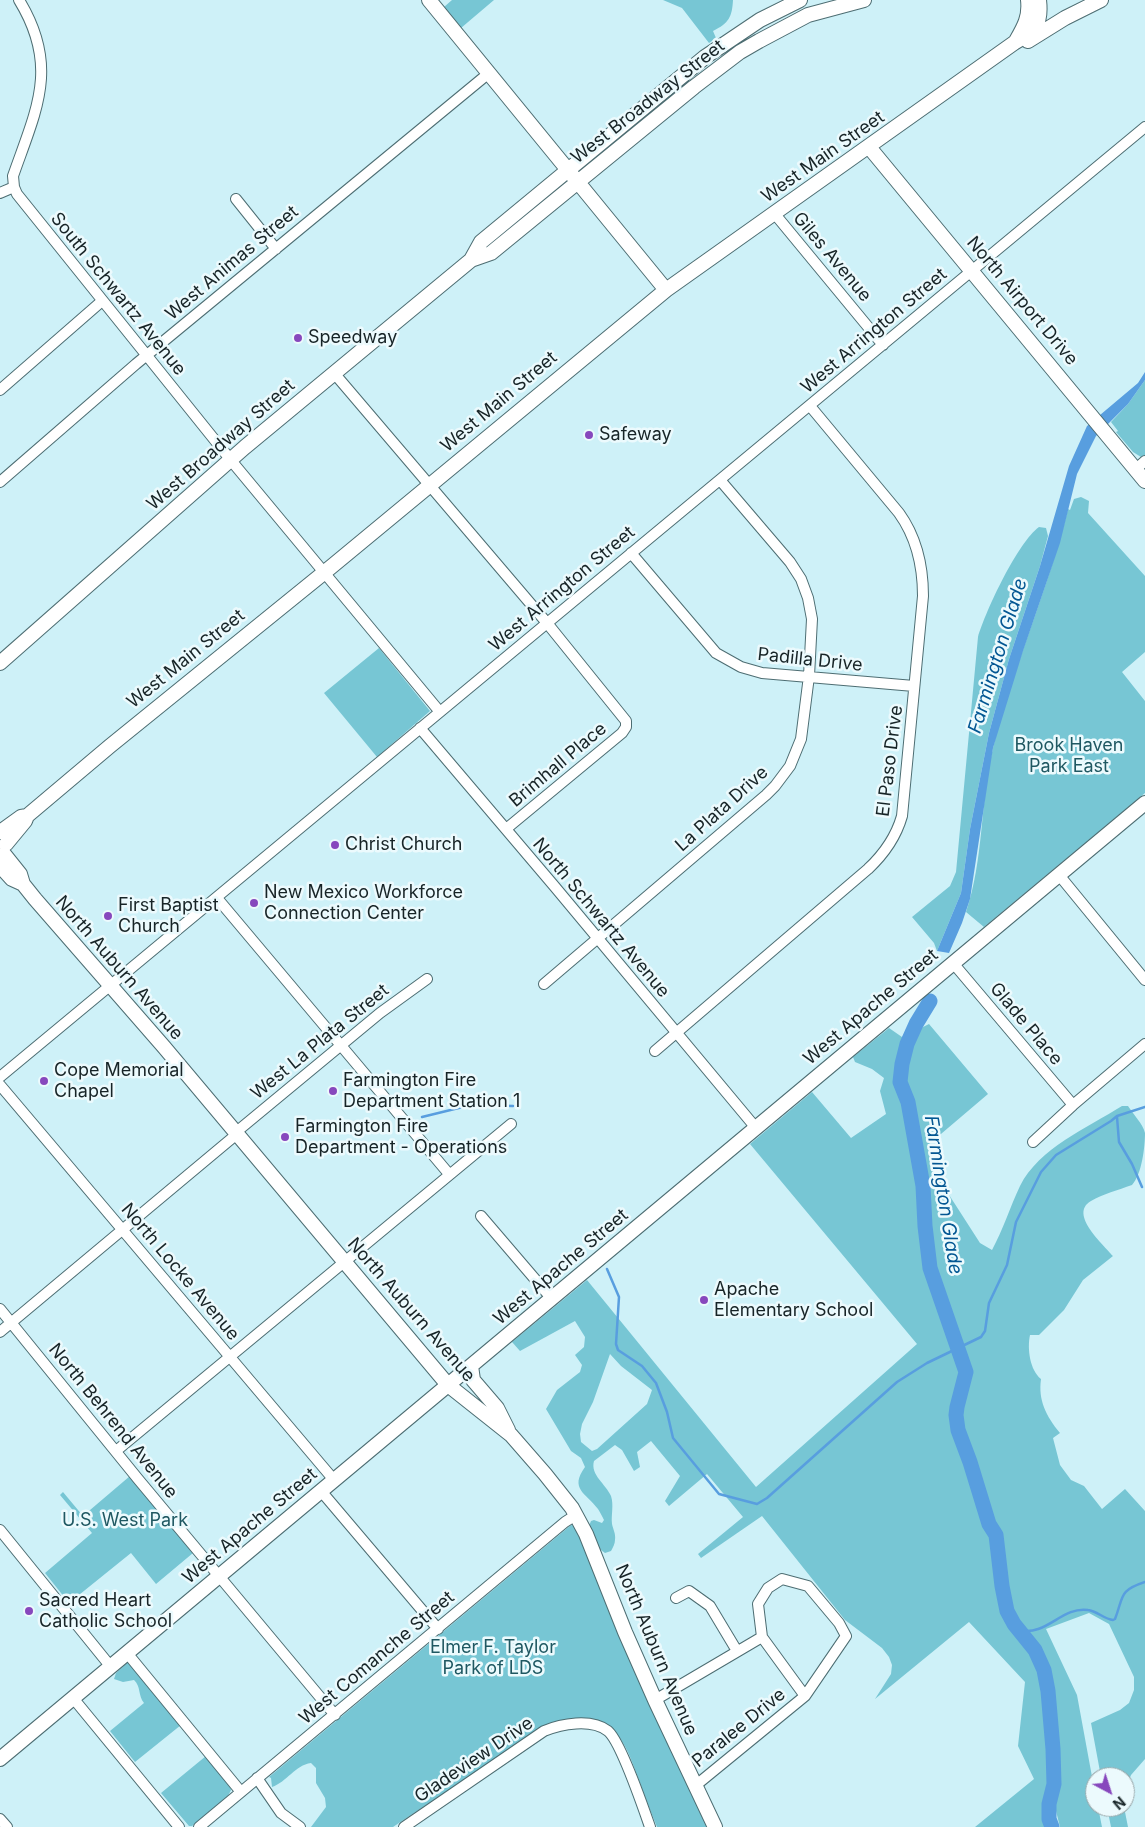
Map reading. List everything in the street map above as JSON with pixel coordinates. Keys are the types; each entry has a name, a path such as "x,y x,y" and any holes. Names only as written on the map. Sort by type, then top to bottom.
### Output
{"main road":[{"path":"429,0 666,290"},
{"name":"West Broadway Street","path":"573,176 720,45 760,20 800,0"},
{"name":"West Broadway Street","path":"0,663 230,460 470,260 481,242 740,52 808,15 864,0"},
{"name":"West Main Street","path":"1014,43 1027,21 1028,0"},
{"name":"West Main Street","path":"2,848 21,817 27,816 666,290 1014,43 1030,34 1037,26 1040,16 1039,0"},
{"path":"1001,54 1037,37 1065,18 1102,0"},
{"name":"North Airport Drive","path":"870,146 1114,443 1140,465 1145,480"},
{"name":"West Apache Street","path":"0,1759 1145,802"},
{"name":"North Auburn Avenue","path":"2,848 12,879 23,884 448,1385 511,1435 545,1474 576,1515 586,1534 625,1632 655,1700 715,1827"},
{"path":"471,1366 474,1380 497,1408 511,1435"}],"street":[{"path":"0,193 14,187 13,176 38,108 42,79 38,42 31,23 18,0"},
{"name":"West Animas Street","path":"0,482 146,355 489,73"},
{"name":"West Arrington Street","path":"0,1077 884,345 1145,126"},
{"name":"South Schwartz Avenue","path":"14,187 24,204 323,573"},
{"path":"236,199 276,248"},
{"name":"Giles Avenue","path":"774,213 884,345"},
{"path":"0,390 102,301"},
{"path":"334,373 547,623"},
{"name":"El Paso Drive","path":"656,1051 868,869 884,853 896,832 902,816 923,580 916,542 899,513 810,406"},
{"name":"La Plata Drive","path":"544,984 766,795 790,766 801,740 809,676 812,619 808,598 801,579 790,562 720,480"},
{"name":"Padilla Drive","path":"632,553 710,647 732,664 752,671 914,686"},
{"path":"323,573 440,712"},
{"name":"Brimhall Place","path":"506,830 622,733 627,724 623,714 547,623"},
{"name":"North Schwartz Avenue","path":"420,728 756,1128"},
{"path":"1058,875 1145,980"},
{"path":"217,898 449,1174"},
{"name":"Glade Place","path":"954,963 1073,1105"},
{"name":"West La Plata Street","path":"0,1332 380,1013 428,979"},
{"path":"1033,1142 1073,1105 1145,1044"},
{"name":"North Locke Avenue","path":"0,1085 334,1480"},
{"path":"116,1451 511,1124"},
{"path":"481,1216 552,1299"},
{"name":"North Behrend Avenue","path":"0,1309 335,1715"},
{"path":"321,1491 438,1630"},
{"name":"West Comanche Street","path":"199,1827 438,1630 565,1522 576,1515"},
{"path":"0,1530 111,1667"},
{"name":"Paralee Drive","path":"694,1786 804,1696 846,1636 839,1623 808,1586 782,1579 768,1588 758,1604 762,1638"},
{"path":"676,1598 688,1591 710,1606 737,1651"},
{"path":"655,1700 762,1638 804,1696"},
{"path":"127,1653 241,1792"},
{"path":"73,1698 180,1827"},
{"name":"Gladeview Drive","path":"404,1827 544,1731 564,1726 591,1723 607,1730 618,1744 650,1827"},
{"path":"258,1778 281,1813 300,1827"},
{"path":"0,1819 7,1827"}],"green space":[{"path":"452,0 494,0 461,28 444,7"},
{"path":"663,0 733,0 729,19 713,31 716,38 709,43 682,8"},
{"path":"1145,380 1145,455 1141,457 1133,452 1116,432 1118,431 1111,422 1128,404"},
{"name":"Brook Haven Park East","path":"1081,497 1089,501 1088,513 1145,576 1145,652 1122,672 1145,701 1145,793 984,927 966,912 976,872 993,748 1010,688 1051,569 1068,509 1070,510 1074,499"},
{"path":"1039,527 1046,528 1048,536 1009,659 989,733 970,829 961,893 937,951 934,943 912,917 950,886 956,872 978,637 995,594 1013,561"},
{"path":"379,648 430,711 377,757 324,693"},
{"path":"929,1024 988,1094 928,1145 935,1173 980,1243 992,1250 1020,1186 1028,1173 1051,1150 1122,1106 1128,1106 1145,1133 1141,1167 1132,1185 1091,1201 1085,1207 1083,1214 1090,1229 1113,1256 1083,1280 1064,1310 1039,1335 1030,1335 1029,1341 1032,1365 1041,1379 1040,1387 1044,1408 1060,1433 1053,1438 1060,1465 1071,1480 1084,1486 1102,1509 1125,1489 1145,1511 1145,1759 1135,1770 1135,1767 1099,1767 1091,1723 1120,1710 1129,1703 1134,1690 1134,1677 1109,1624 1089,1613 1046,1629 1077,1695 1090,1767 1085,1767 1085,1817 1100,1817 1102,1827 1060,1827 1055,1807 1058,1761 1048,1673 1040,1654 1013,1618 1009,1607 999,1536 990,1521 973,1462 960,1430 960,1403 970,1377 971,1366 954,1329 931,1268 924,1185 916,1142 913,1107 904,1076 921,1028"},
{"path":"889,1028 902,1037 908,1034 898,1058 895,1079 905,1099 908,1124 921,1186 929,1274 938,1295 948,1332 963,1366 962,1378 954,1404 953,1424 972,1476 978,1509 994,1536 1006,1611 1016,1635 1030,1651 1044,1682 1047,1734 1051,1749 1051,1783 1046,1806 1049,1827 975,1827 1034,1779 1018,1746 1025,1682 969,1622 875,1699 891,1674 892,1665 889,1657 882,1648 845,1620 762,1516 701,1558 698,1554 743,1517 707,1474 669,1506 665,1501 680,1476 651,1441 637,1452 640,1467 634,1471 622,1450 615,1445 594,1461 594,1471 609,1492 612,1503 612,1524 615,1541 611,1551 605,1553 597,1547 589,1526 591,1521 594,1520 602,1523 604,1520 598,1509 579,1486 580,1474 585,1467 581,1458 571,1451 546,1409 557,1390 580,1372 582,1365 575,1355 584,1347 585,1337 575,1321 520,1351 512,1342 587,1280 756,1487 917,1344 750,1144 812,1092 851,1138 886,1114 880,1091 884,1078 872,1069 855,1062 853,1057","holes":["610,1354 621,1366 652,1390 647,1404 597,1449 592,1451 581,1442 582,1424 593,1402"]},
{"name":"U.S. West Park","path":"130,1476 193,1553 156,1584 131,1553 69,1603 45,1573 92,1533 60,1495 63,1492 83,1516"},
{"name":"Elmer F. Taylor Park of LDS","path":"571,1525 575,1526 710,1827 657,1827 628,1752 622,1742 608,1726 599,1721 587,1719 538,1730 393,1827 311,1827 326,1807 325,1798 316,1783 316,1768 311,1763 305,1764 272,1787 271,1778 269,1777"},
{"path":"128,1662 181,1725 135,1762 110,1731 144,1703 138,1685 134,1680 123,1682 114,1679 116,1673"},
{"path":"206,1756 230,1785 231,1790 228,1796 192,1826 189,1826 161,1793"},
{"path":"1109,1817 1126,1817 1128,1827 1111,1827"}],"shaded area":[{"path":"1145,372 1145,380 1128,404 1096,436 1077,474 1060,543 1023,651 993,748 970,899 949,953 937,951 961,893 970,829 989,733 1009,659 1040,566 1069,466 1087,426 1138,383"}],"waterway":[{"name":"Farmington Glade","path":"930,1001 907,1044 900,1082 908,1102 923,1186 930,1268 966,1372 957,1407 958,1430 989,1524 996,1535 1007,1611 1014,1624 1035,1650 1044,1670 1048,1691 1053,1749 1054,1784 1049,1804 1049,1819 1052,1827"},
{"path":"422,1117 471,1105 513,1106"},
{"path":"607,1269 619,1297 616,1344 618,1350 642,1366 656,1383 667,1412 673,1438 719,1494 757,1504 767,1498 897,1382 927,1363 981,1337 985,1331 989,1303 1007,1265 1016,1222 1041,1172 1056,1155 1117,1116 1145,1107"},
{"path":"1117,1117 1119,1142 1132,1164 1142,1187"},
{"path":"1019,1630 1029,1631 1038,1629 1070,1612 1079,1610 1088,1610 1113,1620 1123,1595 1130,1588 1145,1582"}],"place":[{"name":"Speedway","path":"298,338"},
{"name":"Safeway","path":"589,435"},
{"name":"Christ Church","path":"335,845"},
{"name":"New Mexico Workforce Connection Center","path":"254,903"},
{"name":"First Baptist Church","path":"108,916"},
{"name":"Cope Memorial Chapel","path":"44,1081"},
{"name":"Farmington Fire Department Station 1","path":"333,1091"},
{"name":"Farmington Fire Department - Operations","path":"285,1137"},
{"name":"Apache Elementary School","path":"704,1300"},
{"name":"Sacred Heart Catholic School","path":"29,1611"}]}
